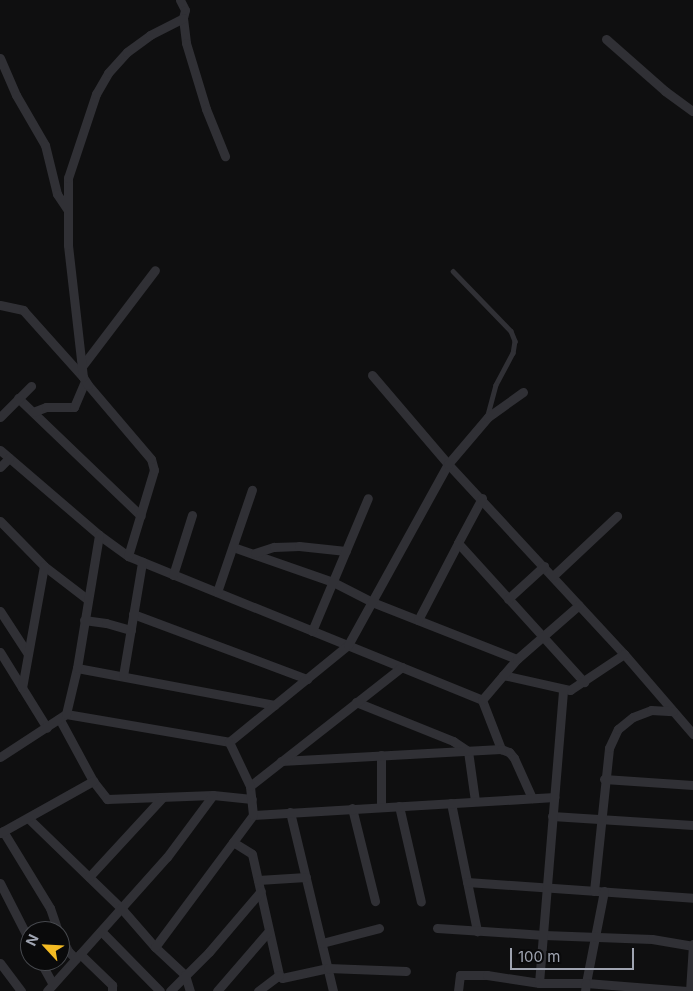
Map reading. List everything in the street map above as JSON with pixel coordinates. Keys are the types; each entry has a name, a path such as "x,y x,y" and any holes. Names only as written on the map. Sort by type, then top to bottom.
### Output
{"street":[{"path":"180,0 185,10 183,18 186,43 206,109 225,156"},
{"path":"33,412 46,407 74,408 84,379 70,269 67,209 68,178 96,94 108,73 128,52 150,35 183,18"},
{"path":"606,39 665,91 693,112"},
{"path":"0,58 16,95 45,145 57,194 67,209"},
{"path":"82,365 155,270"},
{"path":"0,305 23,310 151,459 154,470 128,556"},
{"path":"372,375 448,464 482,498 624,654 693,734"},
{"path":"0,417 31,386"},
{"path":"63,717 230,742 348,645 448,464 488,416 523,392"},
{"path":"18,398 141,516"},
{"path":"0,450 99,535 128,556 482,700 501,749"},
{"path":"0,467 9,458"},
{"path":"217,592 252,490"},
{"path":"312,631 368,498"},
{"path":"418,620 482,498"},
{"path":"174,575 192,515"},
{"path":"553,576 617,516"},
{"path":"0,521 44,566 87,599"},
{"path":"0,757 63,717 77,668 99,535"},
{"path":"458,543 584,682"},
{"path":"255,553 274,547 299,546 346,551"},
{"path":"233,547 255,553 333,582 372,602 517,658"},
{"path":"123,676 142,562"},
{"path":"22,688 44,566"},
{"path":"508,599 544,566"},
{"path":"482,700 517,658 579,605"},
{"path":"0,612 28,654"},
{"path":"133,614 307,679"},
{"path":"84,620 106,623 131,630"},
{"path":"0,652 47,728"},
{"path":"503,675 570,690 624,654"},
{"path":"250,786 402,667"},
{"path":"77,668 275,705"},
{"path":"539,983 563,689"},
{"path":"356,702 453,741 468,751 475,801"},
{"path":"594,891 604,779 609,748 618,729 633,717 651,710 674,711"},
{"path":"63,717 92,781 107,799 213,795 252,799"},
{"path":"156,946 254,815 250,786 230,742"},
{"path":"281,760 501,749 509,752 514,758 532,798"},
{"path":"381,755 381,807"},
{"path":"604,779 693,786"},
{"path":"55,921 50,908 2,832 92,781"},
{"path":"44,971 50,988 168,857 213,795"},
{"path":"254,815 554,797"},
{"path":"89,877 162,798"},
{"path":"451,803 477,931"},
{"path":"399,806 421,902"},
{"path":"352,808 375,901"},
{"path":"290,812 333,991"},
{"path":"552,816 693,825"},
{"path":"28,818 121,908 185,975 190,991"},
{"path":"233,842 252,854 279,975 286,979 328,968 406,971"},
{"path":"258,880 306,877"},
{"path":"468,882 693,898"},
{"path":"0,883 20,922"},
{"path":"170,991 209,952 261,891"},
{"path":"585,987 604,891"},
{"path":"322,943 380,928"},
{"path":"437,928 544,936 652,939 693,945 688,991 585,987 539,983 487,974 460,974 458,991"},
{"path":"101,931 158,991"},
{"path":"217,991 268,932"},
{"path":"70,951 112,986 112,991"},
{"path":"1,966 21,991"},
{"path":"258,991 279,975"}],"lane":[{"path":"452,271 511,331 514,341 513,353 496,385 488,416"}]}
